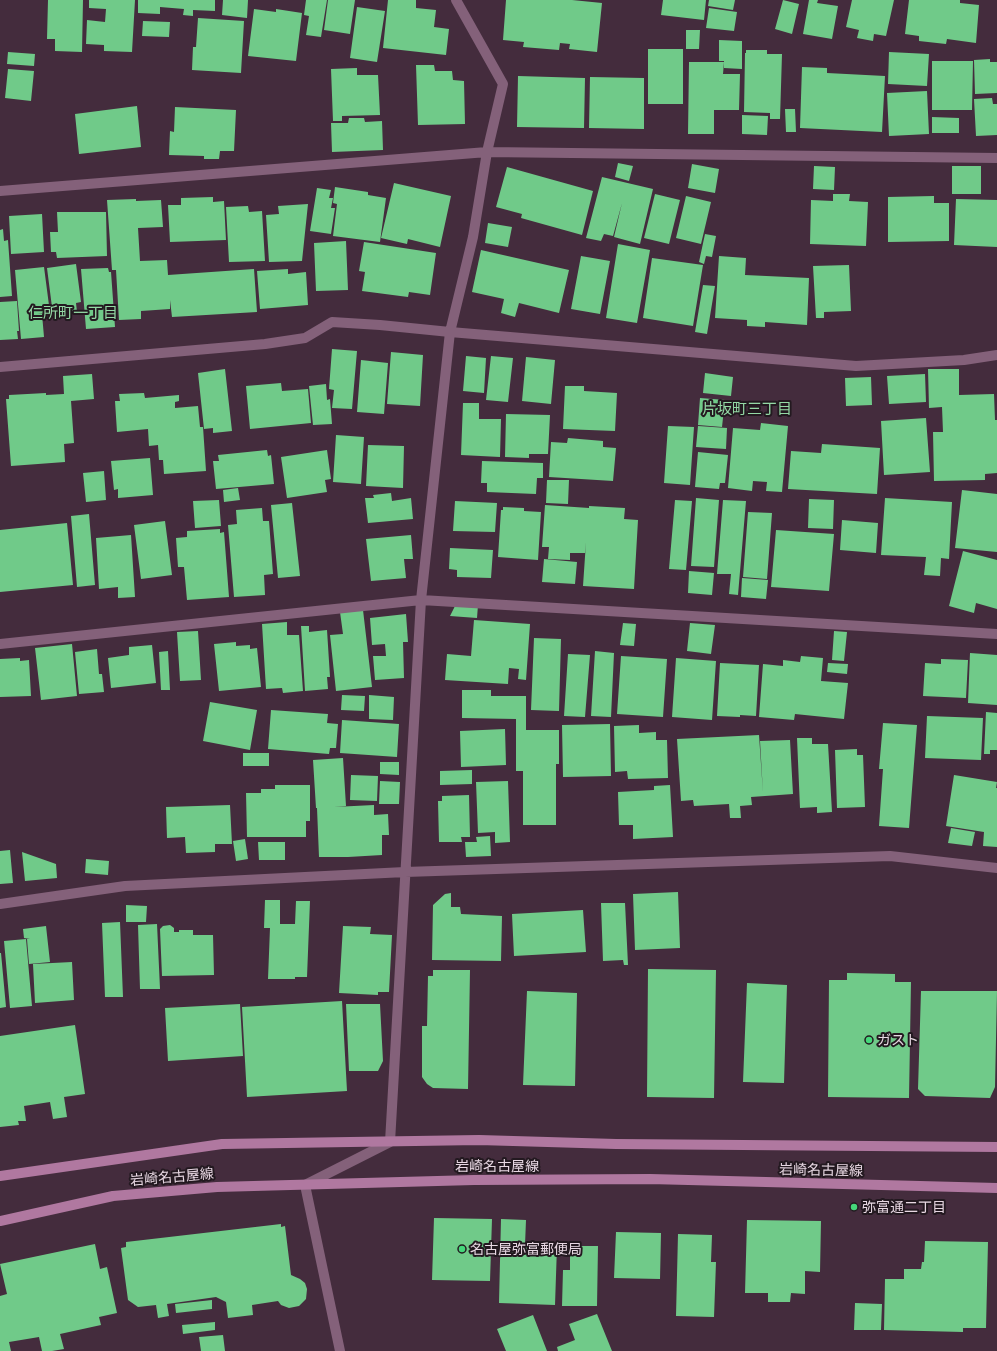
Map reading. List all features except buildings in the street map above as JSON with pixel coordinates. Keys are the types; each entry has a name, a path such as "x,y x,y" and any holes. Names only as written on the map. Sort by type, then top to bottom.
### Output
{"main road":[{"name":"岩崎名古屋線","path":"0,1176 222,1144 479,1140 616,1144 997,1147"},
{"name":"岩崎名古屋線","path":"0,1221 113,1196 217,1187 474,1180 650,1179 997,1188"}],"street":[{"path":"340,1351 305,1185 390,1142 421,600 450,332 473,237 487,152 503,84 456,0"},
{"path":"0,191 487,152 997,158"},
{"path":"0,367 265,344 305,338 332,322 856,366 964,360 997,355"},
{"path":"0,644 421,600 997,634"},
{"path":"0,904 125,886 405,872 890,856 997,868"}],"place":[{"name":"ガスト","path":"869,1040"},
{"name":"弥富通二丁目","path":"854,1207"},
{"name":"名古屋弥富郵便局","path":"462,1249"}],"district":[{"name":"仁所町一丁目","path":"73,313"},
{"name":"片坂町三丁目","path":"747,409"}]}
